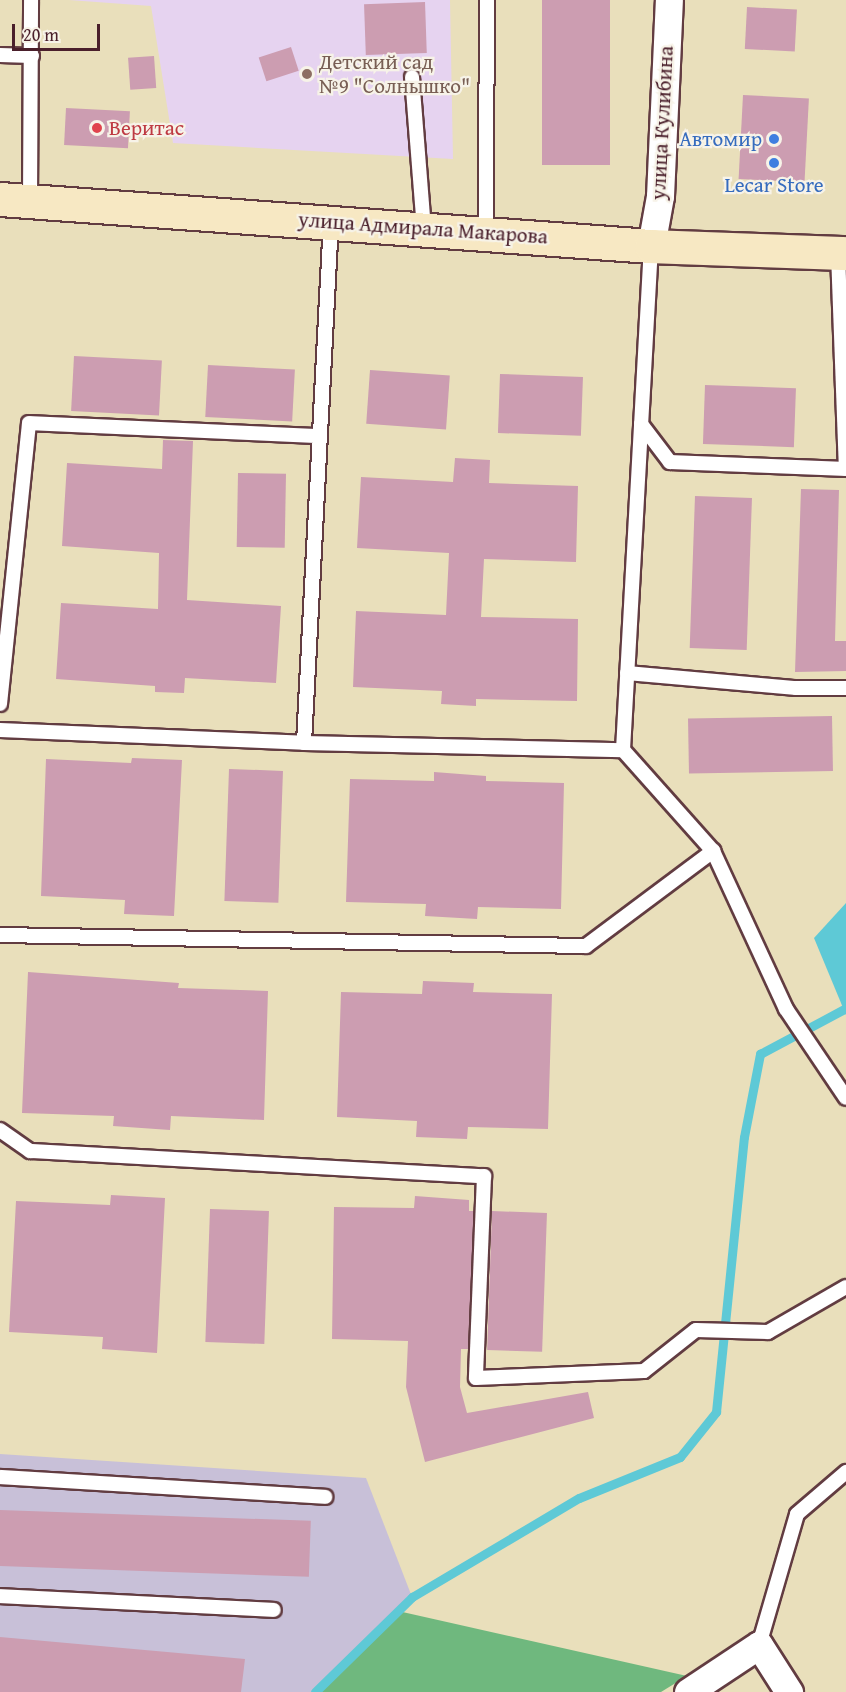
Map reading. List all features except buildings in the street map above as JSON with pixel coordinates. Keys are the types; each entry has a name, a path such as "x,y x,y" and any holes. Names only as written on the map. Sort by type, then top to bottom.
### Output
{"street":[{"name":"улица Кулибина","path":"651,246 660,196 669,0"},
{"name":"улица Адмирала Макарова","path":"15,200 331,220 651,246 842,253"},
{"path":"688,1692 759,1645 789,1692"}],"lane":[{"path":"15,200 32,56 31,0"},
{"path":"486,233 487,0"},
{"path":"0,54 32,56"},
{"path":"412,76 424,228"},
{"path":"304,743 331,220"},
{"path":"651,246 623,750 713,851 786,1009 846,1098"},
{"path":"641,423 670,462 846,469 842,253"},
{"path":"0,704 29,423 320,436"},
{"path":"627,673 796,688 846,688"},
{"path":"0,730 304,743 623,750"},
{"path":"0,935 586,946 713,851"},
{"path":"0,1130 30,1151 484,1176 476,1378 644,1371 696,1330 768,1332 846,1287"},
{"path":"759,1645 797,1514 846,1472"},
{"path":"0,1477 325,1497"},
{"path":"0,1596 274,1610"}],"shaded area":[{"name":"Детский сад №9 \"Солнышко\"","path":"69,0 450,0 453,159 173,143 151,6"},
{"path":"0,1454 366,1478 412,1597 315,1692 0,1692"}],"green space":[{"path":"398,1611 687,1676 661,1692 315,1692"}],"water":[{"path":"846,903 846,1015 814,938"}],"waterway":[{"path":"315,1692 412,1597 579,1498 680,1457 716,1412 744,1137 760,1054 846,1008"}],"place":[{"name":"Детский сад №9 \"Солнышко\"","path":"307,74"},
{"name":"Веритас","path":"97,128"},
{"name":"Автомир","path":"774,139"},
{"name":"Lecar Store","path":"774,163"}]}
